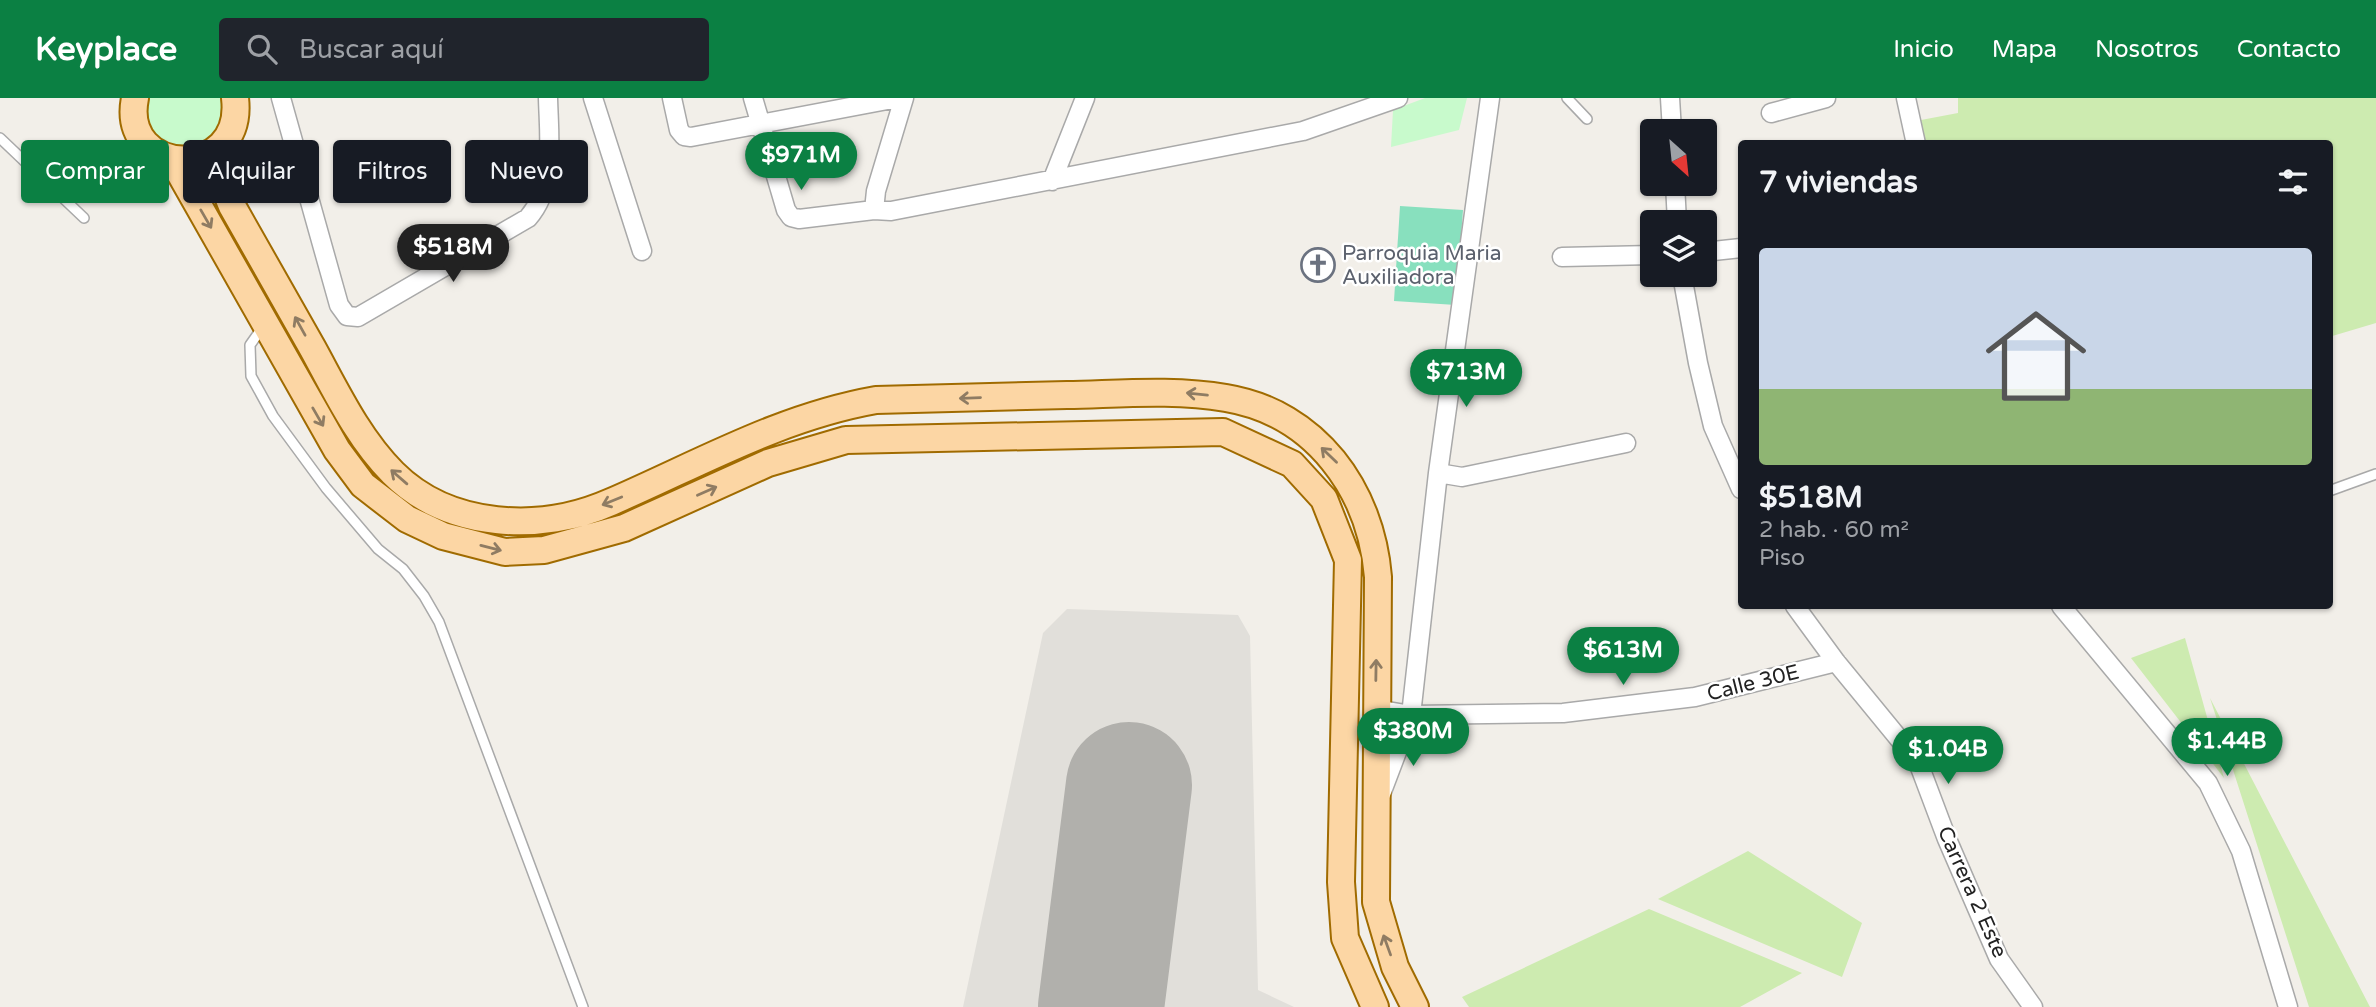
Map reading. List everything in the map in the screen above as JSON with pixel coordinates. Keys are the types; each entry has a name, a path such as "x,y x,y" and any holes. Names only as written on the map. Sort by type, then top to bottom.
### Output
{"main road":[{"path":"225,140 235,122 235,98"},
{"path":"132,102 135,126 144,141 156,153 172,159 183,159"},
{"path":"172,159 337,450 363,485 407,519 443,536 505,552 544,550 624,528 768,463 846,440 1223,432 1292,464 1324,499 1348,560 1341,882 1345,938 1375,1007"},
{"path":"231,203 357,428 393,473 420,494 449,509 484,519 523,523 607,504 763,432 820,412 876,400 1175,392 1228,398 1263,409 1304,431 1338,464 1363,510 1375,543 1378,577 1376,902 1395,967 1415,1007"}],"street":[{"path":"281,98 339,305 347,316 358,317 528,218 540,204 547,187 550,98"},
{"path":"593,98 642,251"},
{"path":"672,98 679,130 684,136 901,98 876,191 874,210"},
{"path":"753,98 786,210 791,217 799,219 874,210 891,211 1303,131 1398,98"},
{"path":"1052,181 1085,98"},
{"path":"1376,806 1411,715 1438,473 1490,98"},
{"path":"1670,98 1671,119"},
{"path":"1771,113 1826,98"},
{"path":"1906,98 1915,140"},
{"path":"1717,251 1738,248"},
{"path":"1562,257 1640,255"},
{"path":"1684,287 1713,426 1738,482"},
{"path":"1438,473 1462,477 1626,443"},
{"name":"Carrera 2 Este","path":"1797,609 1836,662 1918,762 1947,839 1999,959 2033,1007"},
{"path":"2063,609 2208,783 2241,851 2288,1007"},
{"name":"Calle 30E","path":"1376,709 1411,715 1563,713 1695,698 1836,662"}],"lane":[{"path":"1567,98 1587,119"},
{"path":"0,138 84,218"},
{"path":"266,323 250,345 251,376 273,416 326,488 378,549 403,569 424,596 439,622 583,1007"},
{"path":"2333,490 2376,474"}],"shaded area":[{"path":"1067,609 1238,615 1250,636 1258,990 1294,1007 963,1007 1043,633"}],"green space":[{"path":"138,98 233,98 222,140 183,140 183,148 169,150 169,140 154,140"},
{"path":"1425,98 1467,98 1459,130 1391,147 1393,110"},
{"path":"1958,98 2376,98 2376,323 2333,336 2333,140 1924,140 1921,120 1958,113"},
{"path":"1400,206 1463,210 1456,305 1394,301"},
{"path":"2185,638 2224,778 2131,658"},
{"path":"2210,698 2370,1007 2309,1007"},
{"path":"1748,851 1862,923 1842,977 1658,899"},
{"path":"1649,909 1802,973 1740,1007 1469,1007 1462,997"}],"runway":[{"path":"1101,1007 1129,785"}],"place":[{"name":"Parroquia Maria Auxiliadora","path":"1318,265"}]}
